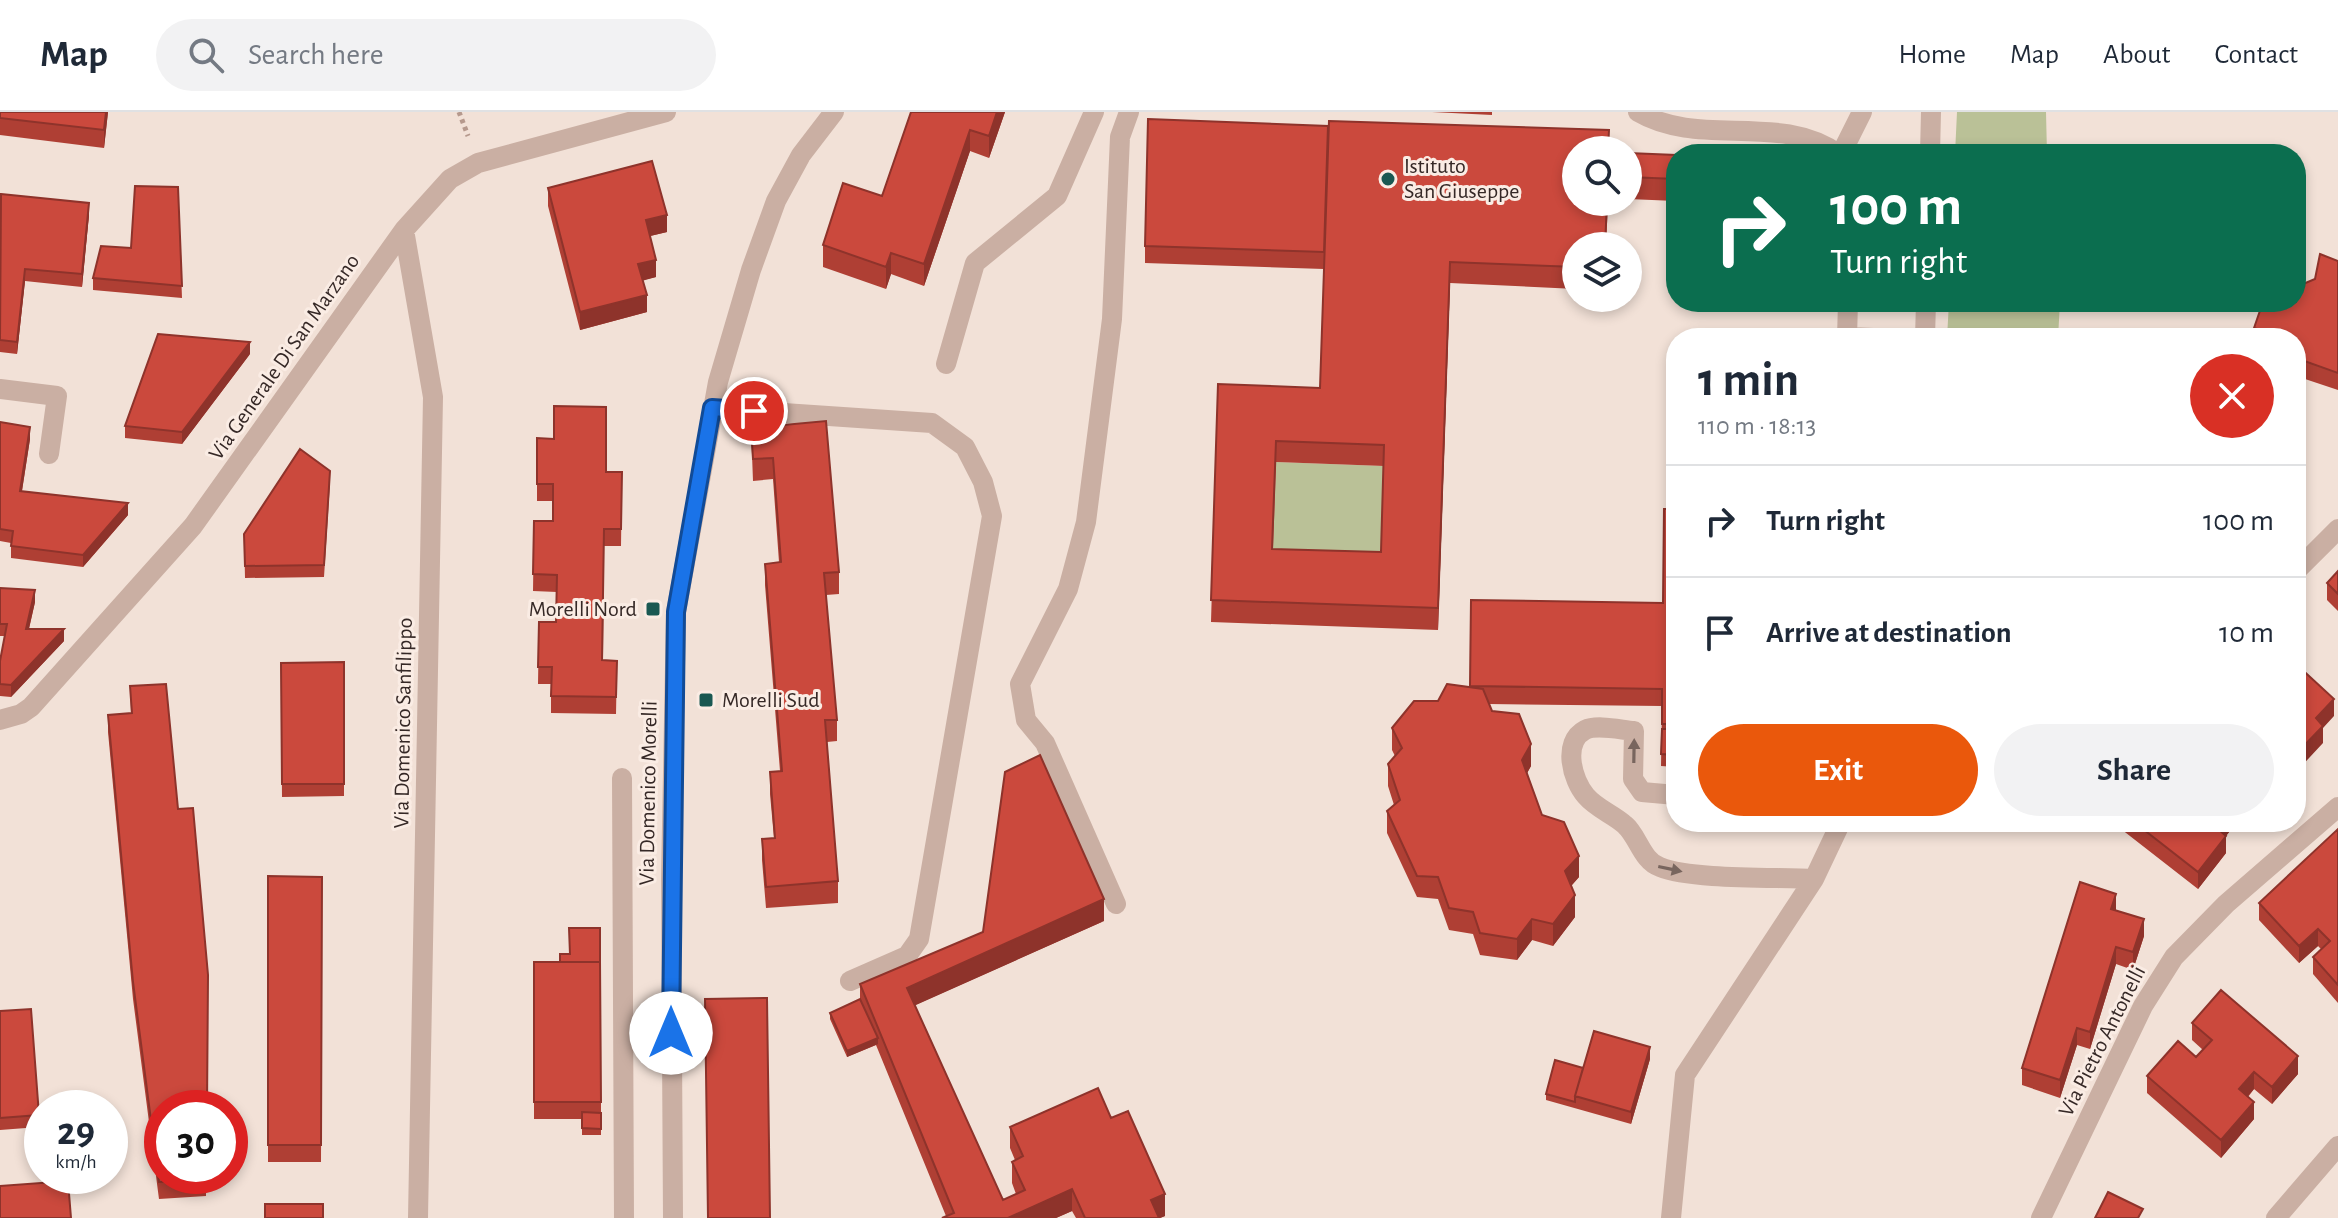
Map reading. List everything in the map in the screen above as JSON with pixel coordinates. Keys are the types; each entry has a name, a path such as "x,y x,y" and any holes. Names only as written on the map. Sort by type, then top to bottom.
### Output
{"street":[{"name":"Via Generale Di San Marzano","path":"0,720 21,714 31,707 193,526 404,230 450,179 478,163 666,112"},
{"name":"Via Domenico Morelli","path":"673,1218 671,879 676,612 712,408 751,270 776,201 801,155 834,112"},
{"path":"946,364 975,263 1057,196 1094,112"},
{"path":"1116,904 1045,743 1026,720 1020,684 1068,589 1086,522 1112,319 1120,137 1129,112"},
{"path":"1638,112 1663,126 1789,133 1826,144"},
{"path":"1845,144 1862,112"},
{"path":"1930,144 1931,112"},
{"name":"Via Domenico Sanfilippo","path":"404,230 433,397 418,1218"},
{"path":"0,389 57,396 49,454"},
{"path":"712,408 932,423 965,447 983,482 992,516 919,939 907,956 850,981"},
{"path":"2306,561 2338,529"},
{"path":"1666,794 1642,792 1633,779 1634,731 1588,728 1577,736 1571,754 1574,776 1585,795 1608,815 1626,825 1656,867 1679,872 1814,879"},
{"path":"622,778 624,1218"},
{"name":"Via Pietro Antonelli","path":"2041,1218 2143,1006 2174,957 2226,904 2338,807"},
{"path":"1671,1218 1685,1075 1814,879 1836,832"},
{"path":"2276,1218 2338,1146"}],"green space":[{"path":"1957,112 2046,112 2047,144 1955,144"},
{"path":"1948,312 2059,312 2059,328 1948,328"},
{"path":"1276,462 1384,466 1381,574 1272,570"}],"building":[{"path":"0,112 106,112 104,130 0,118"},
{"path":"911,112 997,112 989,136 970,130 924,264 891,253 886,267 823,245 843,183 882,196"},
{"path":"1148,119 1328,126 1324,252 1145,246"},
{"path":"1329,121 1609,130 1609,136 1562,136 1562,216 1606,216 1606,232 1562,232 1562,266 1450,262 1438,608 1211,600 1218,384 1320,388","holes":["1276,441 1384,445 1381,552 1272,549"]},
{"path":"1642,154 1666,155 1666,179 1642,178"},
{"path":"652,161 667,215 646,220 656,260 638,264 647,295 580,312 548,188"},
{"path":"135,186 178,187 182,286 93,278 101,246 131,248"},
{"path":"1,194 89,203 82,274 25,269 17,342 0,340"},
{"path":"2320,254 2338,261 2338,373 2306,362 2306,328 2254,328 2260,312 2306,312 2306,283 2315,279"},
{"path":"158,334 250,342 182,432 125,426"},
{"path":"554,406 606,407 606,472 622,472 621,529 604,529 602,660 617,661 616,697 551,696 552,667 538,667 539,622 556,622 557,575 533,574 534,521 553,521 553,484 537,484 537,438 554,439"},
{"path":"826,421 839,572 824,573 837,720 825,720 838,881 766,887 762,839 775,838 770,772 782,771 765,564 781,562 773,458 753,459 751,428"},
{"path":"0,422 30,427 20,491 128,503 83,555 11,546 13,531 0,529"},
{"path":"300,449 330,471 324,565 245,566 244,534"},
{"path":"1666,509 1666,724 1662,724 1662,689 1470,686 1471,600 1663,603"},
{"path":"2338,571 2338,594 2327,583"},
{"path":"0,588 35,590 26,629 64,629 11,685 0,684 0,661 7,624 0,624"},
{"path":"344,662 344,784 282,784 281,663"},
{"path":"2306,673 2334,699 2316,718 2323,726 2306,744"},
{"path":"166,684 178,809 193,808 208,975 207,1090 147,1090 133,982 108,715 132,713 130,686"},
{"path":"1447,684 1483,689 1492,711 1519,714 1531,744 1522,760 1542,815 1564,822 1579,856 1565,871 1575,895 1553,924 1532,919 1517,939 1480,933 1473,912 1449,908 1438,877 1417,876 1387,811 1400,800 1388,764 1402,748 1392,728 1414,701 1438,701"},
{"path":"1662,729 1666,729 1666,754 1661,754"},
{"path":"1040,755 1104,899 907,988 1003,1200 1025,1190 1012,1162 1023,1156 1010,1127 1098,1088 1111,1118 1128,1111 1165,1194 1151,1200 1159,1218 1085,1218 1072,1189 1008,1218 942,1218 954,1213 860,984 983,932 1005,772"},
{"path":"2338,829 2338,985 2313,957 2330,941 2318,929 2299,946 2259,903"},
{"path":"2147,832 2221,832 2226,836 2198,872"},
{"path":"268,876 322,877 321,1145 268,1145"},
{"path":"2080,882 2116,894 2111,909 2144,919 2133,952 2116,947 2090,1032 2077,1028 2060,1080 2022,1068"},
{"path":"569,928 600,928 600,962 560,962 560,954 570,954"},
{"path":"534,962 600,962 601,1102 534,1102"},
{"path":"2221,990 2298,1056 2272,1087 2254,1072 2239,1089 2254,1102 2221,1140 2147,1076 2178,1041 2196,1057 2212,1040 2192,1023"},
{"path":"767,998 770,1218 708,1218 705,999"},
{"path":"860,999 878,1038 847,1051 830,1013"},
{"path":"31,1009 37,1090 24,1090 24,1116 0,1118 0,1011"},
{"path":"1594,1031 1650,1047 1631,1112 1575,1096"},
{"path":"1555,1060 1583,1068 1575,1102 1546,1094"},
{"path":"582,1112 601,1113 601,1129 582,1128"},
{"path":"24,1184 24,1194 69,1194 71,1218 0,1218 0,1186"},
{"path":"2108,1192 2143,1209 2138,1218 2095,1218"},
{"path":"265,1204 323,1204 323,1218 265,1218"}],"place":[{"name":"Istituto San Giuseppe","path":"1388,179"},
{"name":"Morelli Nord","path":"653,609"},
{"name":"Morelli Sud","path":"706,700"}],"route":[{"path":"671,1033 676,612 712,408 754,411"}]}
